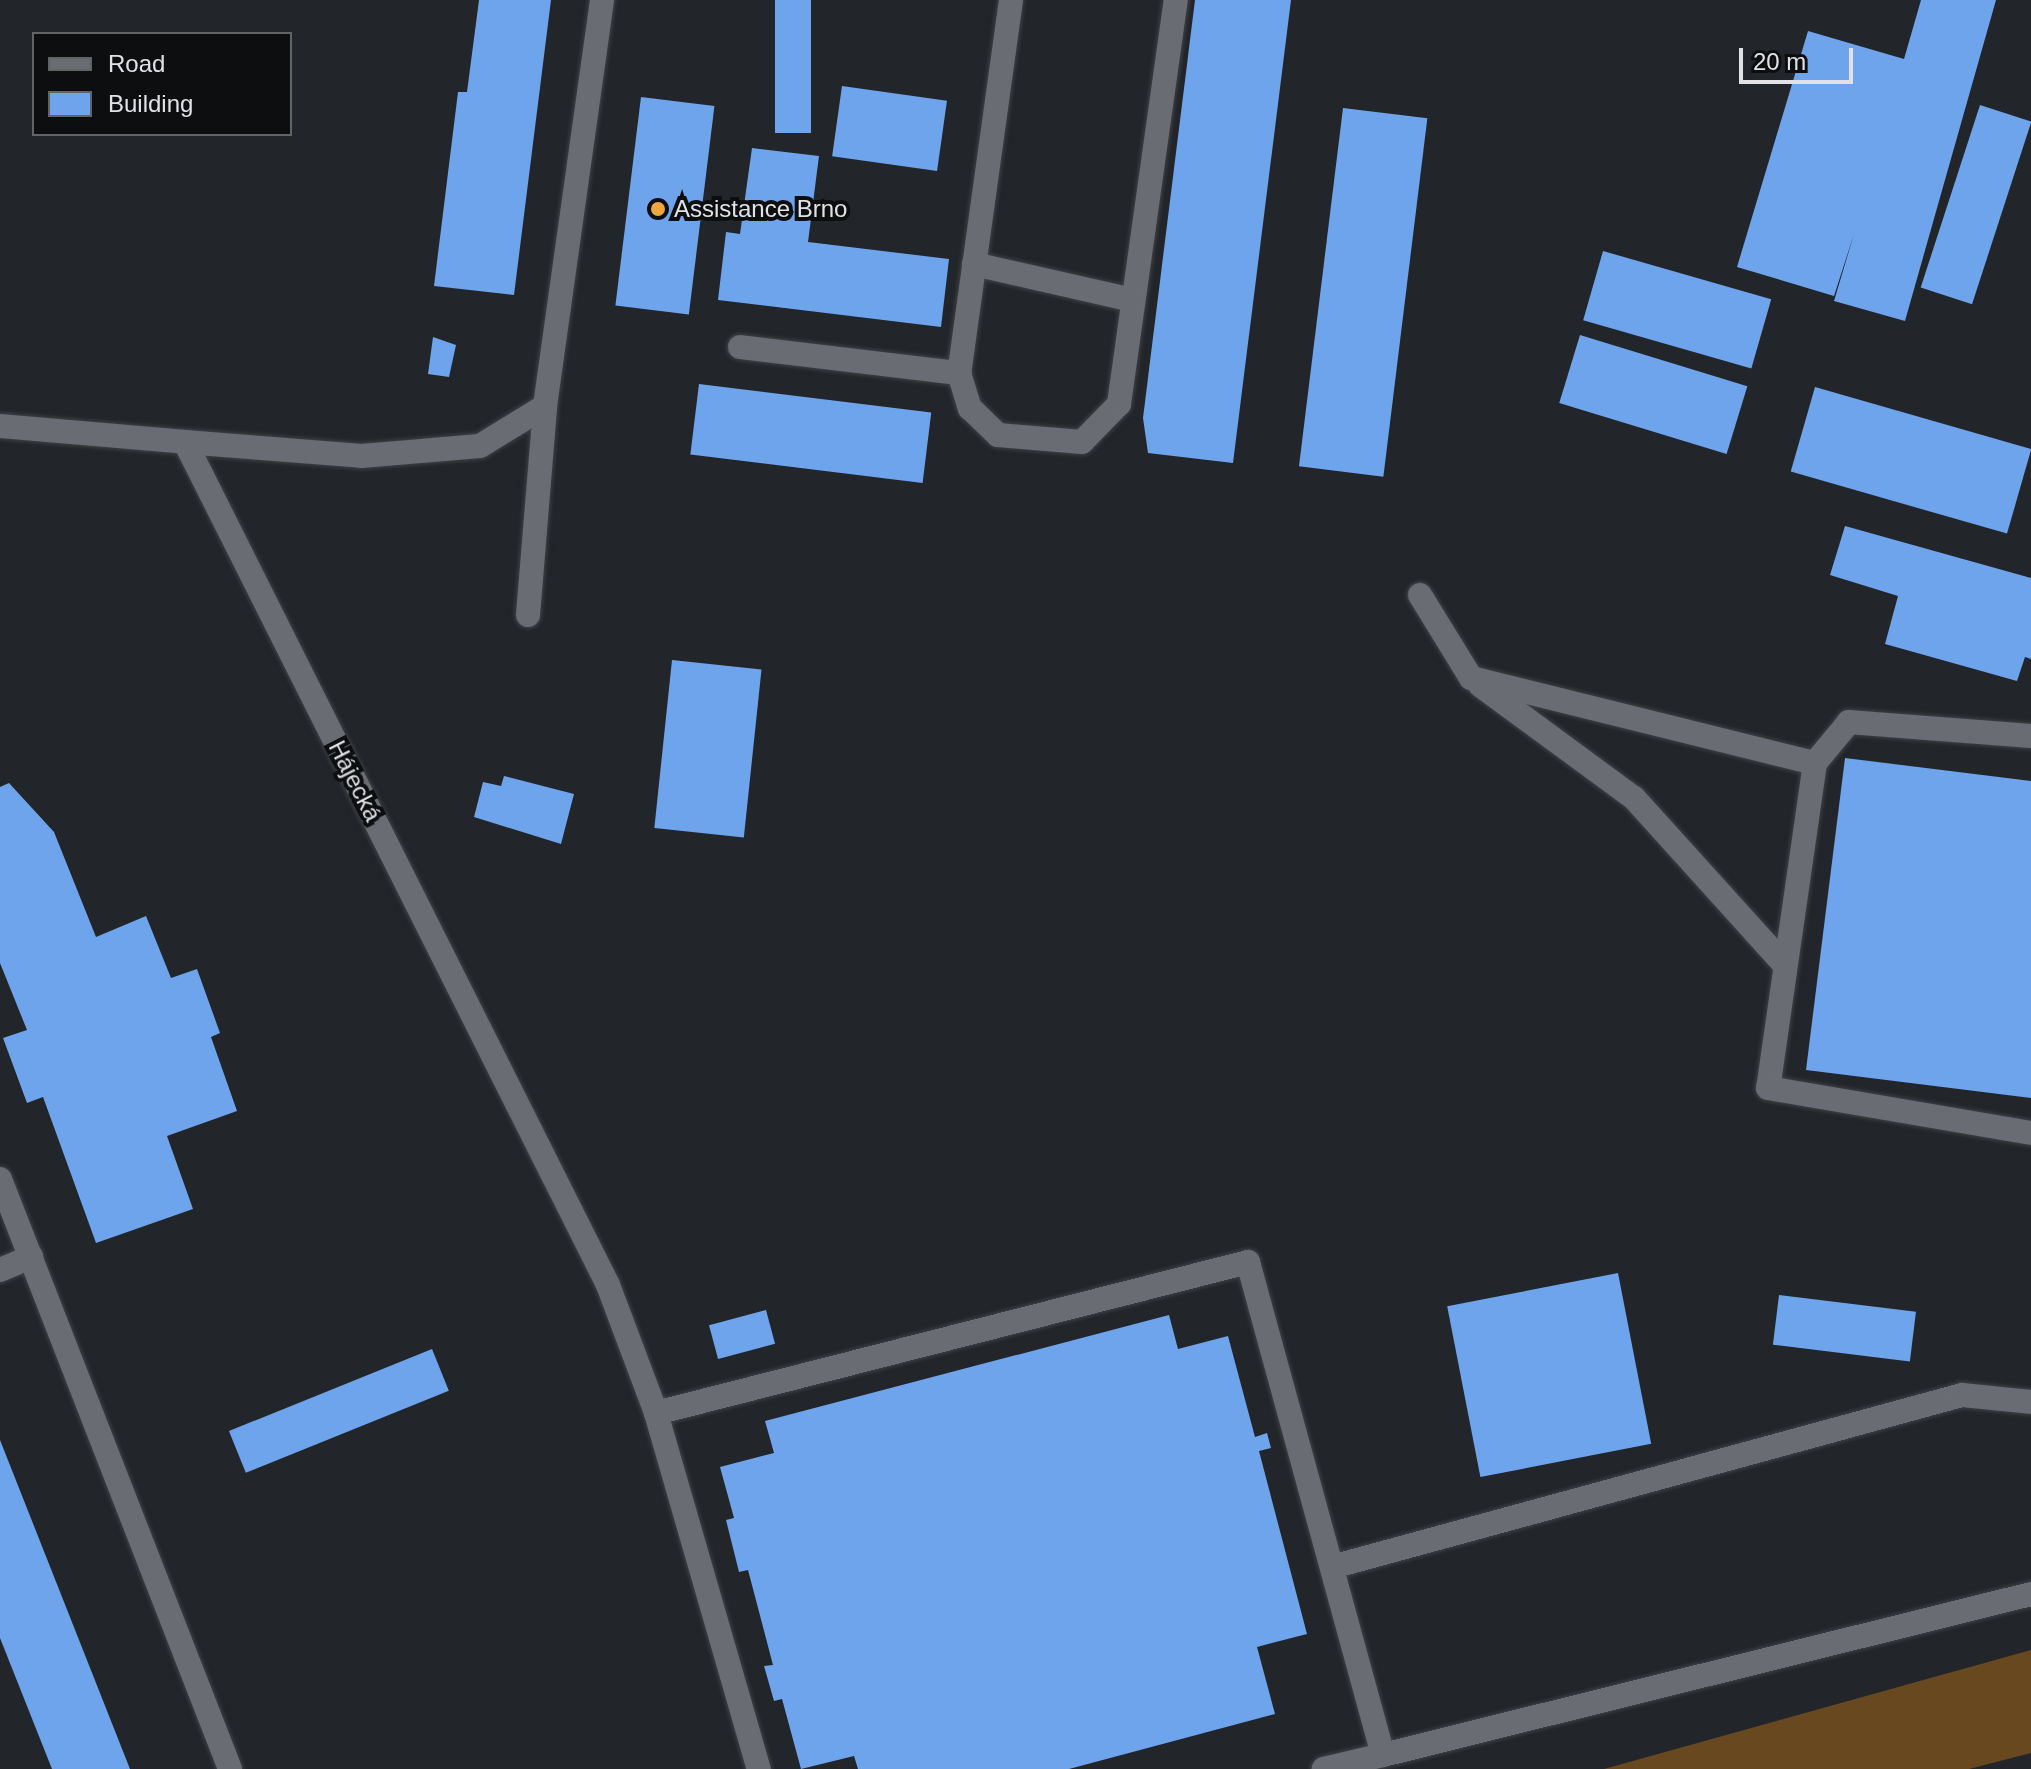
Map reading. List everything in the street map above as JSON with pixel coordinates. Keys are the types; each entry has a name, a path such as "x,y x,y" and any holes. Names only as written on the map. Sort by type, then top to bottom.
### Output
{"street":[{"path":"528,615 545,406 602,0"},
{"path":"1011,0 959,373 970,408 998,435 1082,442 1119,404 1176,0"},
{"path":"974,264 1133,300"},
{"path":"740,347 959,373"},
{"path":"0,426 361,456 480,446 545,406"},
{"name":"Hájecká","path":"185,442 608,1285 656,1413 759,1769"},
{"path":"1420,595 1471,678 1634,798 1785,965"},
{"path":"1471,678 1815,763"},
{"path":"2031,736 1849,722 1815,763 1768,1088 2031,1133"},
{"path":"0,1179 230,1769"},
{"path":"0,1270 31,1257"},
{"path":"656,1413 1248,1262 1383,1755"},
{"path":"1332,1567 1962,1395 2031,1402"},
{"path":"1324,1769 2031,1594"}],"shaded area":[{"path":"2031,1650 2031,1753 1969,1769 1604,1769"}],"building":[{"path":"479,0 551,0 514,295 434,286 458,92 467,92"},
{"path":"775,0 811,0 811,133 775,133"},
{"path":"1195,0 1291,0 1233,463 1148,453 1143,418"},
{"path":"1921,0 1996,0 1905,321 1834,301 1854,234 1834,296 1737,267 1808,31 1904,59"},
{"path":"842,86 947,101 937,171 832,156"},
{"path":"641,97 714,106 689,314 615,305"},
{"path":"1980,105 2031,123 1972,304 1921,288"},
{"path":"1343,108 1427,118 1383,477 1299,466"},
{"path":"752,148 819,156 808,242 949,259 941,327 718,300 726,232 740,234"},
{"path":"1603,251 1771,299 1751,368 1583,320"},
{"path":"1580,335 1747,386 1727,454 1559,403"},
{"path":"433,337 456,345 449,377 428,374"},
{"path":"699,384 931,413 923,483 690,454"},
{"path":"1815,387 2031,449 2007,534 1791,472"},
{"path":"1845,526 2031,578 2031,659 2025,657 2017,681 1885,644 1898,596 1830,575"},
{"path":"672,660 762,669 744,837 654,828"},
{"path":"1845,758 2031,781 2031,1098 1806,1070"},
{"path":"504,776 574,794 561,844 474,817 483,782 501,786"},
{"path":"9,783 54,832 96,937 146,916 171,978 197,969 220,1033 211,1037 237,1111 167,1136 193,1209 96,1243 43,1097 27,1103 3,1038 27,1030 0,963 0,787"},
{"path":"1618,1273 1651,1444 1480,1477 1447,1306"},
{"path":"1779,1295 1916,1312 1910,1361 1773,1345"},
{"path":"766,1310 775,1344 718,1359 709,1325"},
{"path":"1169,1315 1178,1349 1228,1336 1255,1437 1267,1433 1271,1448 1259,1451 1307,1634 1257,1647 1275,1714 1069,1769 858,1769 854,1756 801,1769 782,1699 774,1701 764,1666 773,1665 748,1570 739,1572 726,1520 734,1518 720,1467 774,1453 765,1421"},
{"path":"432,1349 449,1391 246,1473 229,1431"},
{"path":"0,1440 130,1769 52,1769 0,1638"}],"place":[{"name":"Assistance Brno","path":"658,209"}]}
